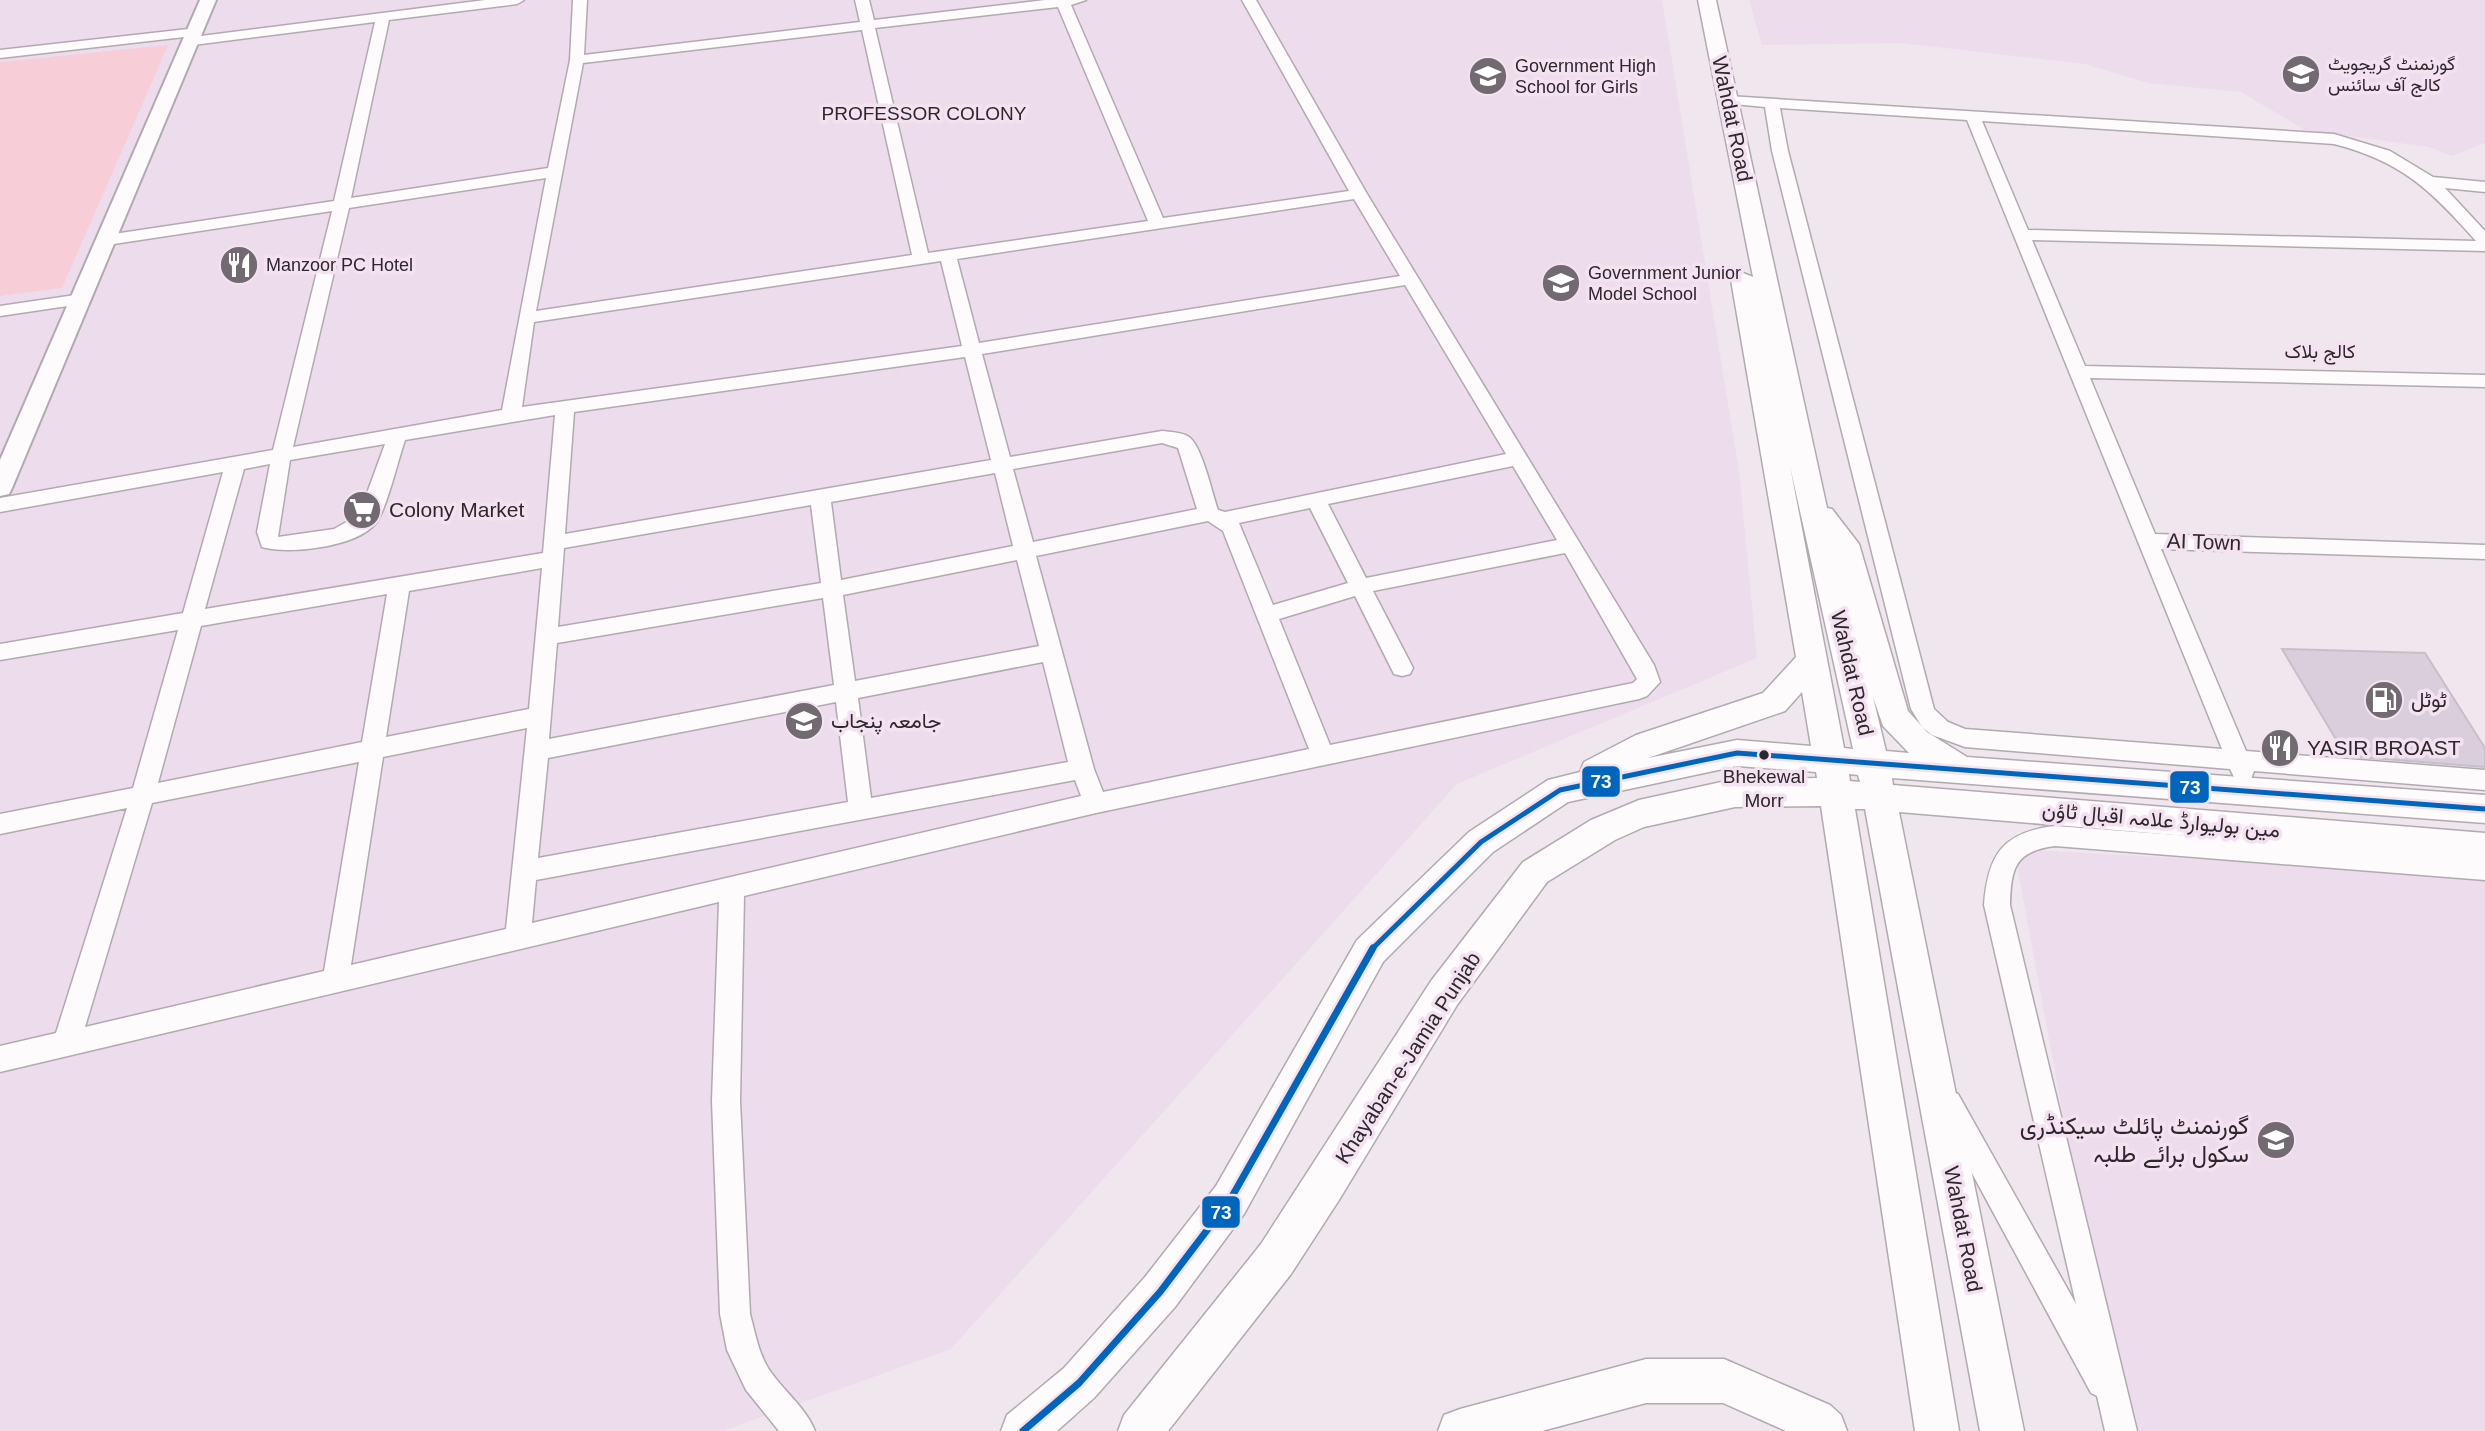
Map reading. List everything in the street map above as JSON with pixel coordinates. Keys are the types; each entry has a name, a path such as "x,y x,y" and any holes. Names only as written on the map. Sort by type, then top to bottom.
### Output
{"main road":[{"name":"Wahdat Road","path":"1691,0 1747,241 1814,507 1872,761 2002,1431"},
{"name":"Wahdat Road","path":"1707,0 1728,100 1747,241 1937,1431"},
{"path":"1814,507 1845,544 1894,717 1916,741 1961,769"},
{"path":"1023,1431 1088,1373 1160,1292 1230,1200 1370,951 1481,842 1560,790 1647,744 1774,702 1813,659"},
{"path":"1560,790 1737,753 1833,775"},
{"name":"مین بولیوارڈ علامہ اقبال ٹاؤن","path":"1833,775 1872,761 2485,809"},
{"name":"مین بولیوارڈ علامہ اقبال ٹاؤن","path":"1833,775 1879,796 2145,832 2485,847"},
{"name":"Khayaban-e-Jamia Punjab","path":"1140,1431 1276,1259 1325,1186 1444,993 1535,872 1603,830 1639,814 1833,775"},
{"path":"1460,1431 1646,1381 1724,1381 1814,1421 1825,1431"}],"street":[{"path":"0,488 195,36 208,0"},
{"path":"0,54 383,17 517,0"},
{"path":"511,415 526,318 577,60 580,0"},
{"path":"862,0 921,257"},
{"path":"577,60 867,23 1079,0"},
{"path":"0,1059 1096,803 1639,690 1649,682 1646,671 1359,194 1249,0"},
{"path":"1062,1 1157,223"},
{"path":"383,17 281,457 267,532 269,542 279,545 343,534 360,527 368,519 397,436"},
{"path":"1728,100 2297,134 2334,139 2378,150 2412,166 2433,182 2485,243"},
{"path":"1772,103 1780,151 1922,709 1928,721 1939,729 1965,738 2485,780"},
{"path":"1972,115 2077,372 2150,541"},
{"path":"107,240 555,173"},
{"path":"2433,182 2485,187"},
{"path":"526,318 921,257 1359,194"},
{"path":"2020,234 2485,243"},
{"path":"947,254 1082,769 1096,803"},
{"path":"0,505 511,415 973,350 1411,279"},
{"path":"0,311 82,299"},
{"path":"2077,372 2485,381"},
{"path":"518,939 537,751 565,408"},
{"path":"0,652 399,586 820,496 1172,437 1187,446 1216,517 1232,528 1323,756"},
{"path":"546,637 832,589 1316,500 1518,458"},
{"path":"66,1044 195,618 235,465"},
{"path":"820,496 861,809"},
{"path":"1316,500 1402,668"},
{"name":"AI Town","path":"2251,790 2150,541 2485,552"},
{"path":"1268,614 1362,586 1570,545"},
{"path":"335,982 399,586"},
{"path":"537,751 1052,652"},
{"path":"0,824 540,716"},
{"path":"526,871 1082,769"},
{"path":"2118,1418 1997,905 1997,883 2002,862 2014,849 2035,837 2145,832 2485,869"},
{"path":"732,889 726,1101 735,1314 743,1350 758,1379 799,1431"},
{"path":"1933,1076 2118,1418"}],"shaded area":[{"name":"جامعہ پنجاب","path":"0,0 1662,0 1739,471 1757,658 1457,784 951,1349 723,1431 0,1431"},
{"name":"گورنمنٹ گریجویٹ کالج آف سائنس","path":"1749,0 2485,0 2485,143 2452,156 2429,147 2305,130 2241,92 2148,83 2085,64 1902,43 1762,45"},
{"path":"168,45 62,288 0,296 0,62"},
{"name":"گورنمنٹ پائلٹ سیکنڈری سکول برائے طلبہ","path":"2014,849 2485,875 2485,1431 2121,1431"}],"building":[{"name":"ٹوٹل","path":"2282,649 2425,653 2485,748 2485,767 2346,756"}],"transit line":[{"name":"73","path":"1023,1431 1079,1383 1160,1292 1230,1200 1370,951 1481,842 1560,790 1737,753 2485,809"}],"place":[{"name":"گورنمنٹ گریجویٹ کالج آف سائنس","path":"2301,74"},
{"name":"Government High School for Girls","path":"1488,76"},
{"name":"Manzoor PC Hotel","path":"239,265"},
{"name":"Government Junior Model School","path":"1561,283"},
{"name":"Colony Market","path":"362,510"},
{"name":"ٹوٹل","path":"2384,700"},
{"name":"جامعہ پنجاب","path":"804,721"},
{"name":"YASIR BROAST","path":"2280,748"},
{"name":"Bhekewal Morr","path":"1764,755"},
{"name":"گورنمنٹ پائلٹ سیکنڈری سکول برائے طلبہ","path":"2276,1140"}],"district":[{"name":"PROFESSOR COLONY","path":"924,113"},
{"name":"کالج بلاک","path":"2320,351"}]}
